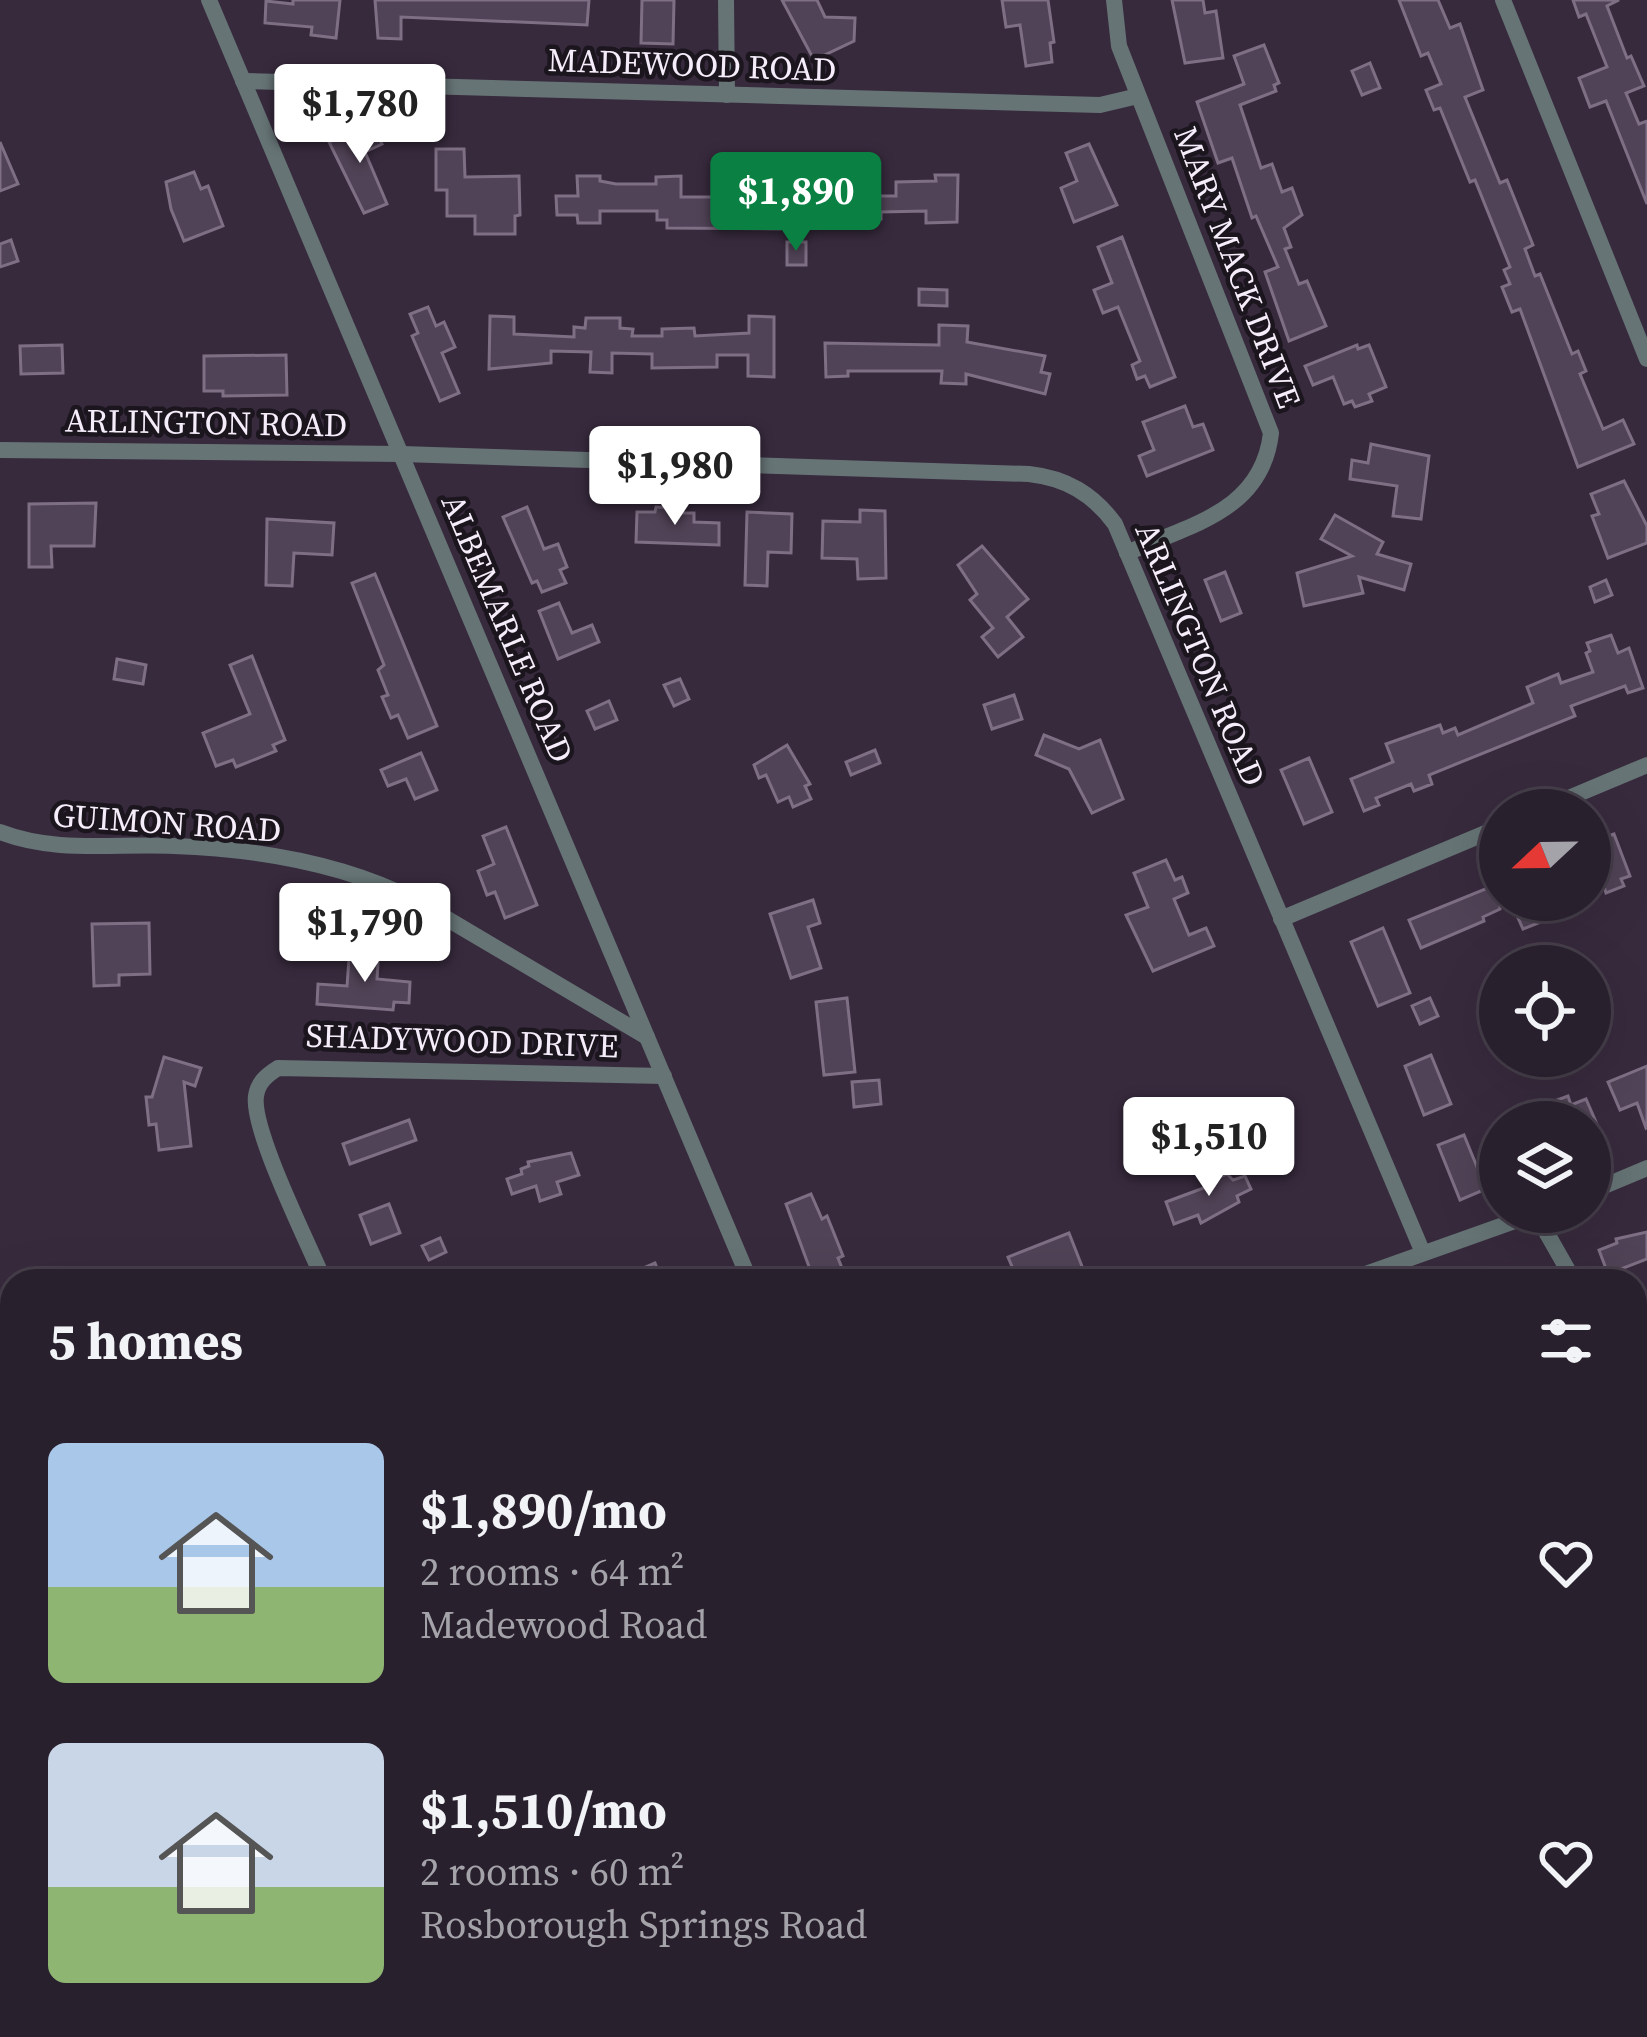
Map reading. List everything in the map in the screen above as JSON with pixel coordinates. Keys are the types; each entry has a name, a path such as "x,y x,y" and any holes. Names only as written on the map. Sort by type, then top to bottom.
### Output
{"street":[{"name":"ALBEMARLE ROAD","path":"209,0 745,1269"},
{"path":"726,0 727,94"},
{"name":"MARY MACK DRIVE","path":"1114,0 1119,46 1270,433 1264,466 1245,495 1217,513 1127,553"},
{"path":"1503,0 1647,359"},
{"name":"MADEWOOD ROAD","path":"243,81 1100,105 1138,96"},
{"name":"ARLINGTON ROAD","path":"0,450 402,454 1049,476 1081,490 1105,511 1127,553 1423,1252"},
{"path":"1590,789 1647,765"},
{"name":"GUIMON ROAD","path":"0,832 51,846 239,850 366,878 417,901 648,1037"},
{"path":"1282,919 1479,836"},
{"name":"SHADYWOOD DRIVE","path":"319,1269 256,1110 260,1083 278,1068 664,1076"},
{"path":"1611,1183 1647,1168"},
{"path":"1378,1269 1479,1233"},
{"path":"1549,1233 1568,1269"}],"building":[{"path":"293,0 340,0 336,38 311,35 312,27 265,23 266,1 293,4"},
{"path":"375,0 589,0 587,25 401,17 401,39 378,38"},
{"path":"642,0 674,0 673,44 641,43"},
{"path":"782,0 817,0 825,17 855,18 854,41 814,60"},
{"path":"1002,0 1048,0 1052,62 1026,66 1020,25 1006,27"},
{"path":"1172,0 1203,0 1205,13 1216,11 1223,58 1185,63"},
{"path":"1399,0 1438,0 1450,28 1460,24 1483,90 1465,97 1500,183 1507,180 1533,245 1525,249 1535,276 1540,274 1572,354 1578,351 1586,371 1580,374 1603,429 1623,420 1634,444 1578,467 1520,309 1512,312 1502,287 1510,284 1504,270 1510,267 1475,180 1470,182 1440,108 1434,110 1426,90 1441,84 1428,53 1421,56"},
{"path":"1573,0 1619,0 1607,6 1627,58 1631,56 1644,86 1626,93 1639,124 1647,121 1647,204 1606,101 1590,107 1579,78 1607,67 1586,14 1579,17"},
{"path":"1264,45 1279,83 1274,85 1276,91 1240,105 1261,168 1272,164 1282,192 1292,188 1302,215 1284,228 1291,247 1285,249 1299,284 1307,281 1326,326 1289,341 1265,272 1278,267 1256,216 1252,218 1232,158 1218,163 1197,102 1244,84 1234,56"},
{"path":"1370,63 1380,88 1362,95 1352,71"},
{"path":"373,124 382,144 365,152 387,204 364,213 329,142"},
{"path":"0,142 18,184 0,191"},
{"path":"1089,144 1117,205 1074,222 1061,188 1077,181 1066,153"},
{"path":"436,149 464,149 465,177 519,176 520,215 515,216 515,234 475,234 475,216 447,216 447,190 436,190"},
{"path":"194,172 201,189 208,186 223,226 184,241 166,182"},
{"path":"935,175 958,175 957,222 926,223 926,211 881,212 881,219 822,219 822,196 843,196 843,176 862,176 862,196 896,196 896,182 936,181"},
{"path":"577,176 600,176 600,181 616,184 656,184 656,177 681,176 681,197 736,197 736,176 806,176 806,203 780,203 780,229 667,228 667,220 657,220 657,211 600,211 600,223 578,223 577,215 557,215 556,196 578,196"},
{"path":"1122,237 1175,377 1150,387 1145,376 1137,379 1132,365 1140,361 1118,307 1103,313 1094,290 1112,283 1098,247"},
{"path":"11,240 18,261 0,267 0,244"},
{"path":"787,242 806,242 806,265 787,265"},
{"path":"919,289 947,290 947,306 919,305"},
{"path":"428,307 436,326 444,322 455,347 442,353 459,393 440,401 412,336 418,333 410,314"},
{"path":"490,316 514,317 514,334 574,337 574,327 585,328 586,318 620,318 620,328 633,329 632,336 662,336 662,329 694,328 695,336 749,333 749,316 774,317 774,377 748,376 748,355 717,355 717,367 652,368 652,354 612,353 612,373 590,372 591,352 551,351 551,363 489,369"},
{"path":"939,325 968,326 967,342 1045,356 1041,372 1050,374 1045,394 966,374 966,384 941,383 942,371 848,371 848,376 826,377 825,343 939,345"},
{"path":"62,345 63,373 21,374 20,346"},
{"path":"1357,345 1358,349 1369,345 1386,387 1369,394 1372,401 1355,407 1352,401 1344,404 1333,377 1313,385 1305,366"},
{"path":"286,355 287,395 223,396 223,391 204,391 204,356"},
{"path":"1185,406 1193,427 1203,424 1213,450 1147,476 1139,456 1154,450 1143,422"},
{"path":"1371,444 1429,456 1421,519 1393,516 1397,486 1350,479 1352,460 1368,463"},
{"path":"1624,481 1647,526 1647,543 1608,558 1592,516 1599,514 1591,494"},
{"path":"96,503 94,546 51,546 52,567 29,567 29,504"},
{"path":"527,507 544,549 558,544 567,567 560,570 566,583 542,592 537,581 532,583 503,517"},
{"path":"656,507 683,508 683,513 694,513 694,522 719,523 719,545 636,542 637,512 655,512"},
{"path":"860,510 885,511 886,578 858,579 857,559 822,558 823,521 860,522"},
{"path":"747,512 792,514 791,553 768,552 767,586 745,585"},
{"path":"1335,515 1383,542 1377,554 1411,564 1404,590 1359,577 1363,593 1304,606 1297,573 1352,556 1321,539"},
{"path":"267,519 334,523 332,555 294,553 292,586 266,585"},
{"path":"982,546 1028,599 1007,617 1023,637 998,657 982,637 993,628 970,600 977,594 958,565"},
{"path":"1225,572 1241,613 1221,621 1205,580"},
{"path":"375,574 437,726 408,738 398,715 391,718 382,697 388,695 378,670 384,665 352,583"},
{"path":"1606,580 1612,595 1595,602 1590,587"},
{"path":"559,603 572,633 592,625 599,642 558,659 539,611"},
{"path":"1611,635 1618,653 1629,648 1643,688 1628,693 1625,686 1571,706 1575,716 1429,775 1432,784 1414,791 1411,784 1376,798 1379,805 1364,811 1351,779 1393,762 1386,744 1440,725 1443,733 1455,728 1458,735 1533,703 1527,687 1558,674 1561,683 1593,672 1587,643"},
{"path":"252,656 285,740 273,745 276,751 236,767 233,760 216,766 203,733 250,714 230,665"},
{"path":"117,659 146,665 143,684 114,679"},
{"path":"680,679 689,699 674,706 664,685"},
{"path":"1014,695 1022,719 992,729 984,705"},
{"path":"609,701 617,720 595,729 587,711"},
{"path":"1044,735 1079,749 1100,740 1123,799 1092,813 1069,769 1036,755"},
{"path":"787,745 810,784 805,786 811,799 793,807 789,797 778,802 766,775 759,778 754,765"},
{"path":"875,750 880,763 851,775 846,762"},
{"path":"421,753 437,790 415,799 406,779 388,786 381,770"},
{"path":"1309,758 1332,812 1304,824 1281,770"},
{"path":"506,827 537,905 505,918 495,892 487,895 478,871 494,864 483,836"},
{"path":"1611,835 1630,876 1621,879 1624,886 1611,891"},
{"path":"1166,860 1175,880 1182,877 1188,893 1174,899 1189,935 1206,928 1214,946 1153,971 1126,915 1148,907 1134,873"},
{"path":"1479,892 1479,921 1484,921 1421,948 1409,920"},
{"path":"813,900 820,923 808,927 821,968 791,978 770,914"},
{"path":"1519,921 1543,921 1523,929"},
{"path":"149,923 150,974 119,975 119,985 94,986 92,924"},
{"path":"1383,928 1410,993 1378,1006 1351,942"},
{"path":"350,945 379,947 377,979 410,982 409,1003 394,1002 393,1010 317,1004 318,984 347,986"},
{"path":"847,998 855,1072 824,1075 816,1002"},
{"path":"1430,998 1438,1016 1420,1024 1412,1006"},
{"path":"1431,1055 1451,1104 1424,1115 1405,1066"},
{"path":"164,1057 201,1068 195,1086 184,1082 191,1146 159,1150 156,1124 149,1125 146,1097 152,1097"},
{"path":"1647,1066 1646,1128 1637,1103 1620,1110 1608,1082"},
{"path":"879,1080 881,1104 854,1107 852,1082"},
{"path":"409,1120 416,1140 350,1164 343,1144"},
{"path":"1464,1135 1479,1172 1479,1192 1460,1200 1438,1145"},
{"path":"571,1153 579,1175 557,1182 561,1194 540,1201 536,1186 512,1194 507,1179 522,1174 528,1162"},
{"path":"1227,1174 1233,1180 1245,1176 1251,1189 1237,1196 1239,1202 1201,1223 1198,1215 1174,1224 1166,1202"},
{"path":"811,1194 822,1219 827,1216 843,1256 838,1258 842,1269 810,1269 786,1204"},
{"path":"389,1204 400,1233 371,1244 360,1215"},
{"path":"1647,1232 1647,1259 1606,1269 1599,1250 1617,1243 1616,1239"},
{"path":"1069,1233 1083,1269 1013,1269 1008,1257"},
{"path":"440,1238 446,1252 429,1260 422,1246"}]}
